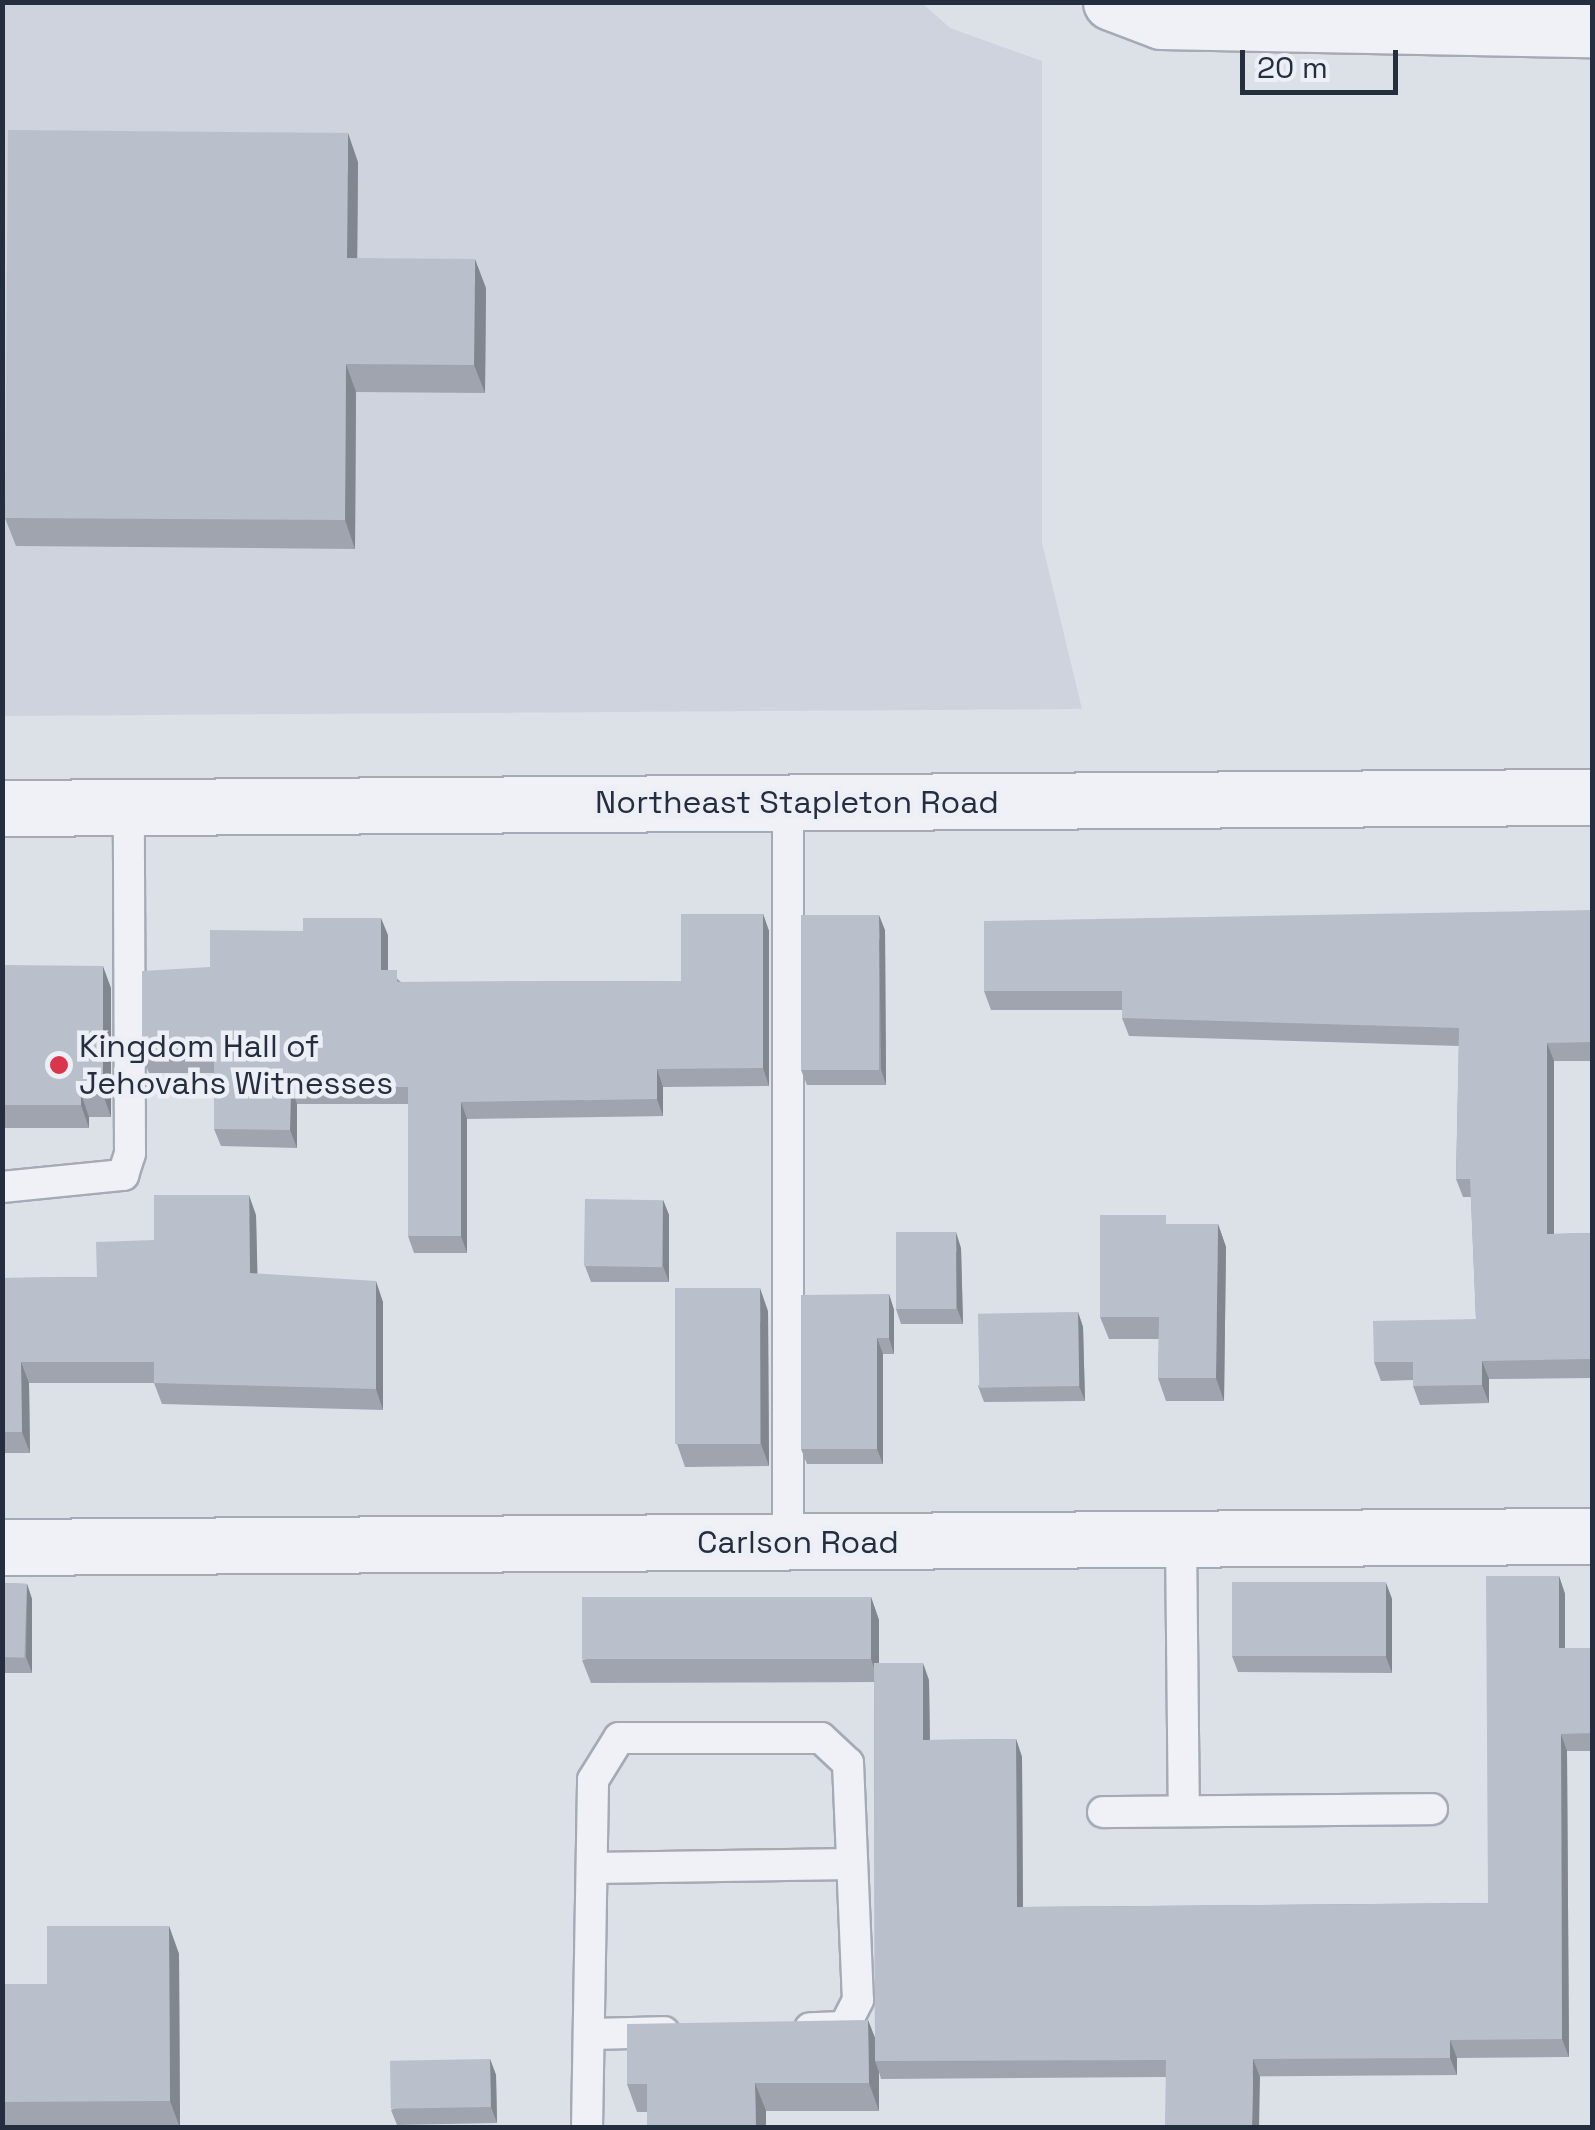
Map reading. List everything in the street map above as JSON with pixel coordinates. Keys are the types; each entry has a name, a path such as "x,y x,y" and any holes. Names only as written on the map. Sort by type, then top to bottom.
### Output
{"street":[{"path":"1111,2 1161,22 1592,29"},
{"name":"Northeast Stapleton Road","path":"2,808 1592,797"},
{"name":"Carlson Road","path":"2,1546 1592,1536"}],"lane":[{"path":"788,802 788,1542"},
{"path":"2,1187 122,1175 130,1154 129,807"},
{"path":"1181,1539 1184,1811"},
{"path":"587,2128 593,1780 619,1738 821,1738 848,1763 858,2000 844,2027 785,2029"},
{"path":"1102,1812 1432,1809"},
{"path":"592,1868 852,1864"},
{"path":"589,2034 706,2031"}],"shaded area":[{"path":"2,3 922,3 950,28 1042,61 1042,543 1082,709 3,716"}],"building":[{"path":"8,130 348,133 347,258 475,259 474,365 346,364 345,520 5,518"},
{"path":"1592,910 1592,1042 1547,1043 1547,1234 1592,1233 1592,1359 1482,1361 1482,1385 1413,1386 1413,1362 1374,1362 1373,1321 1476,1319 1470,1179 1456,1179 1459,1028 1122,1018 1122,991 984,991 984,921"},
{"path":"681,914 763,914 763,1068 657,1069 657,1099 461,1102 461,1236 408,1236 408,1087 291,1087 290,1130 214,1129 214,1056 142,1056 142,971 210,967 210,930 303,931 303,918 381,918 381,970 397,970 397,982 681,981"},
{"path":"801,915 879,915 879,1070 801,1070"},
{"name":"Kingdom Hall of Jehovahs Witnesses","path":"2,965 103,966 103,1094 81,1094 81,1105 2,1105"},
{"path":"154,1195 249,1195 250,1273 376,1281 376,1389 154,1383 154,1362 21,1362 22,1432 2,1432 2,1278 97,1277 96,1242 154,1240"},
{"path":"585,1199 663,1200 662,1267 584,1266"},
{"path":"1100,1215 1166,1215 1166,1224 1218,1224 1216,1378 1158,1378 1159,1317 1100,1317"},
{"path":"896,1232 956,1232 956,1309 896,1309"},
{"path":"675,1288 760,1288 760,1444 675,1444"},
{"path":"889,1294 889,1338 877,1338 877,1449 801,1449 801,1295"},
{"path":"1078,1312 1079,1386 979,1388 978,1314"},
{"path":"1486,1576 1559,1576 1559,1648 1592,1648 1592,1733 1561,1734 1562,2039 1450,2040 1450,2058 1253,2059 1252,2128 1165,2128 1166,2060 875,2061 874,1663 923,1663 923,1740 1016,1739 1017,1907 1488,1903"},
{"path":"1232,1582 1386,1582 1386,1656 1232,1656"},
{"path":"2,1583 27,1584 24,1658 2,1657"},
{"path":"582,1597 871,1597 871,1659 582,1659"},
{"path":"47,1926 169,1926 170,2101 2,2102 2,1984 47,1984"},
{"path":"868,2020 869,2083 755,2083 756,2128 647,2128 647,2084 627,2084 627,2024"},
{"path":"490,2059 491,2107 391,2109 390,2061"}],"place":[{"name":"Kingdom Hall of Jehovahs Witnesses","path":"59,1065"}]}
